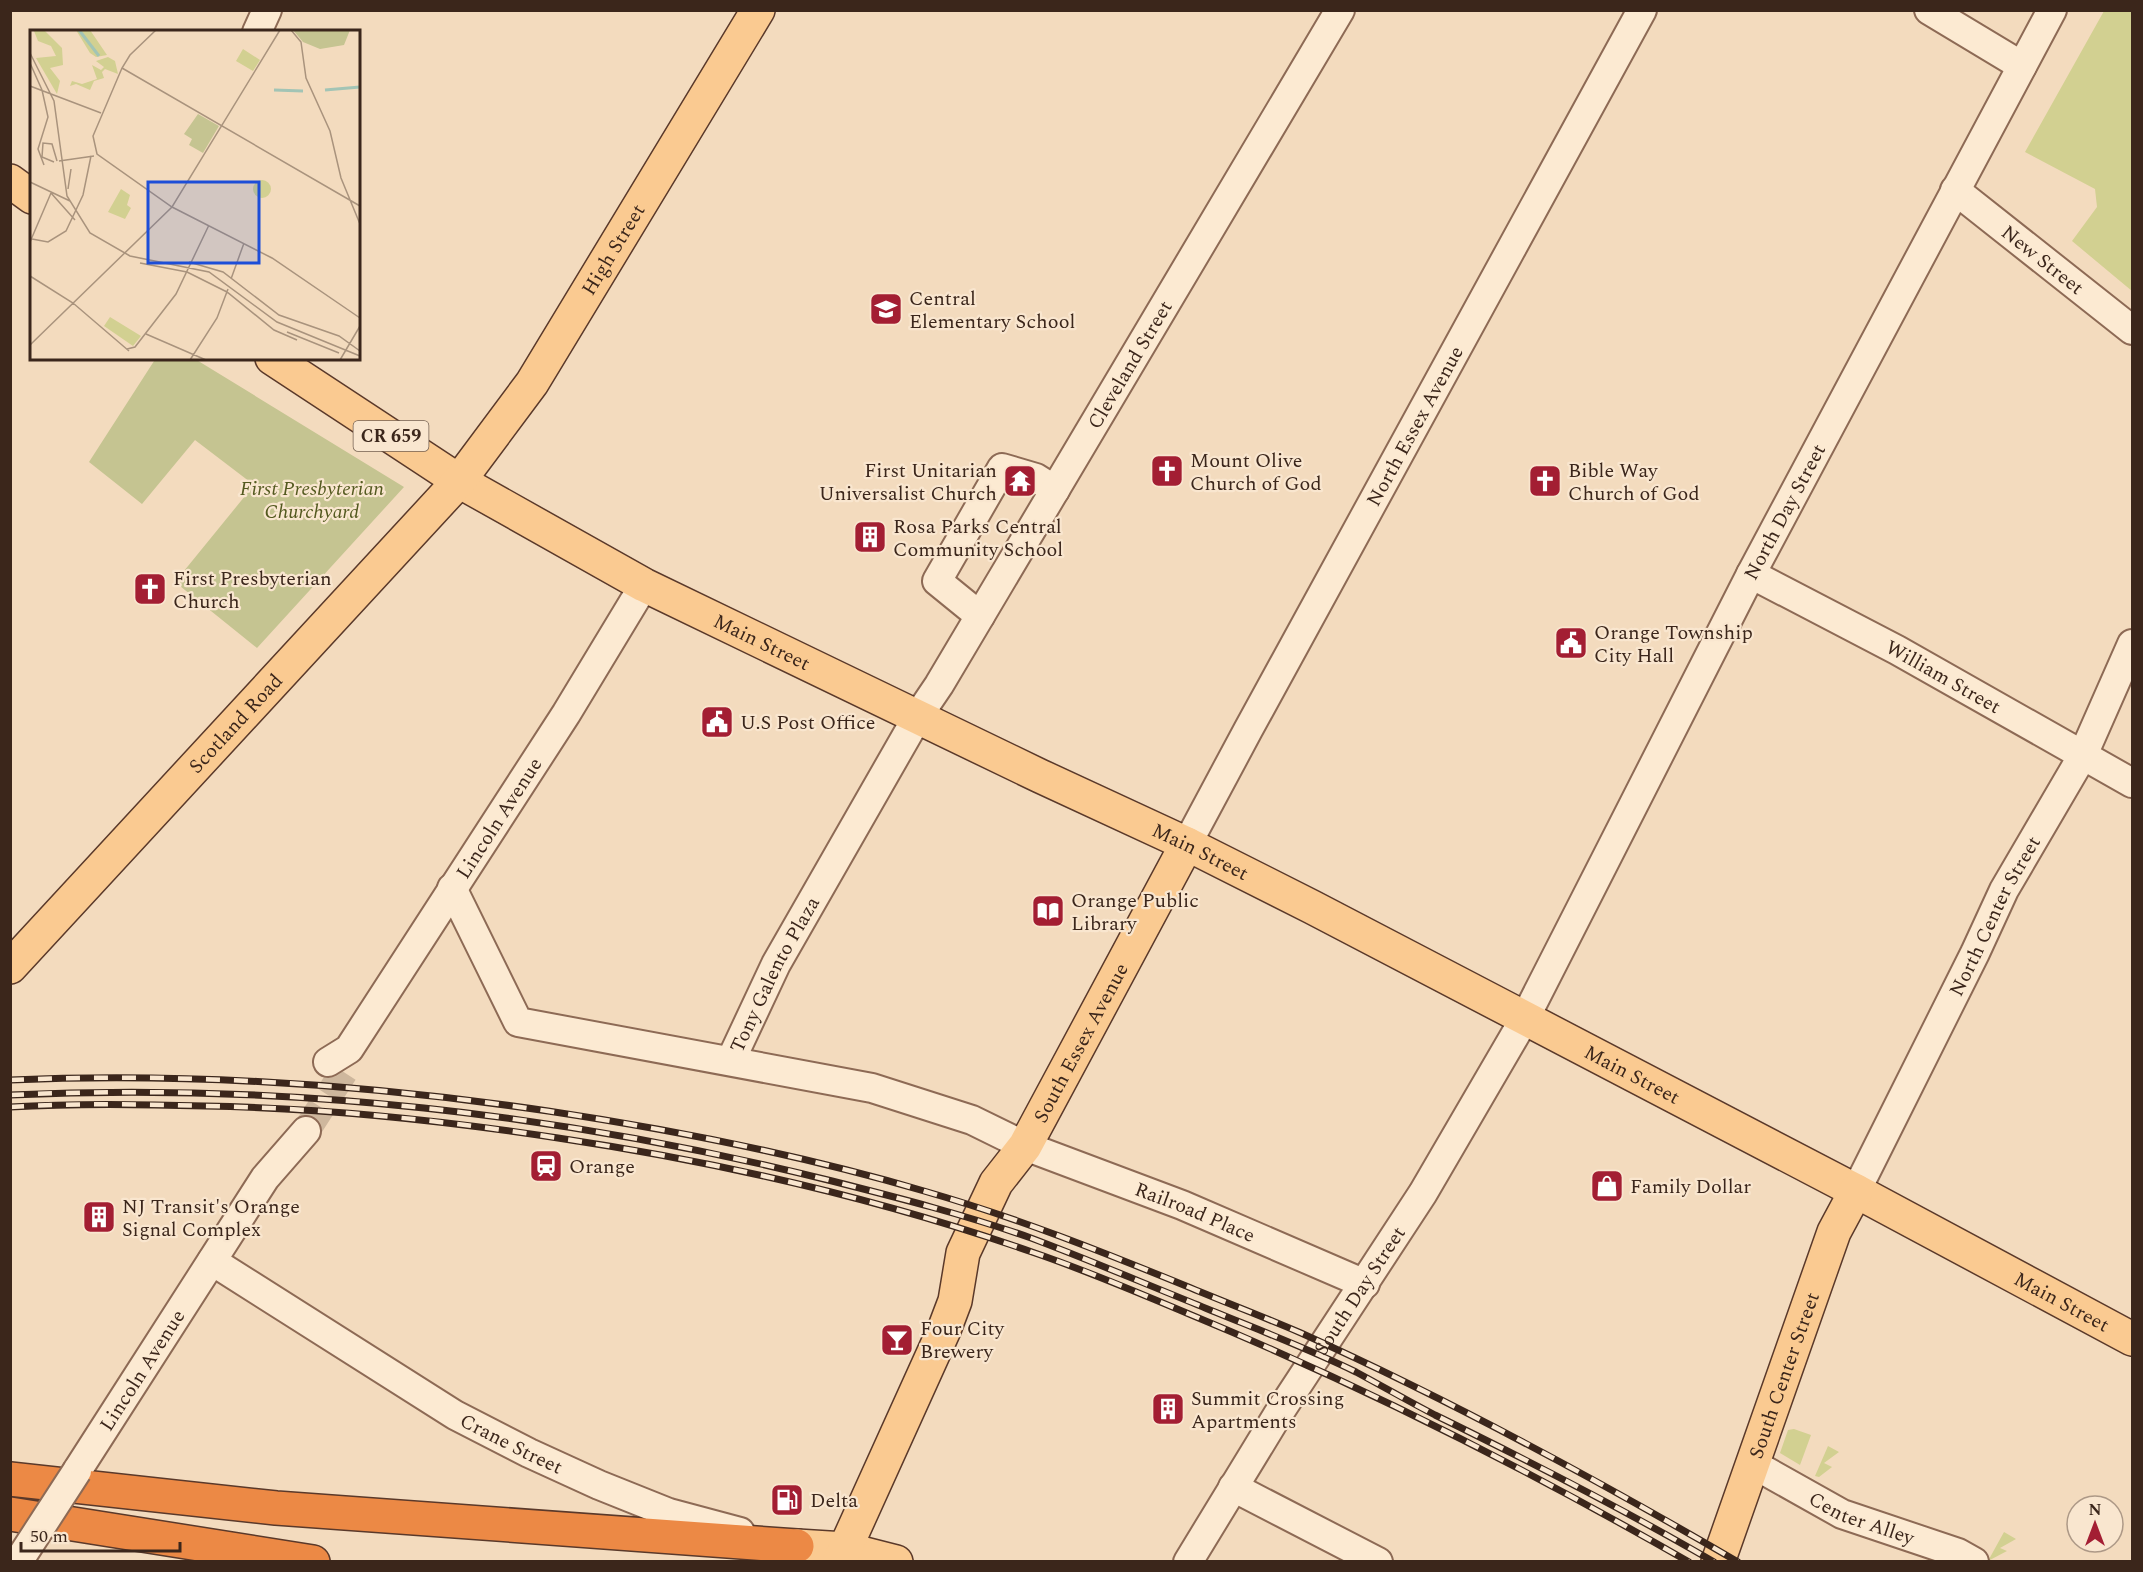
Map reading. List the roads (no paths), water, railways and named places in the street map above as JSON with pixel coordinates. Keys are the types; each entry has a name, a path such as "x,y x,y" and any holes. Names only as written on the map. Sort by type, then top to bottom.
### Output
{"highway":[{"path":"10,1479 276,1508 797,1546"},
{"path":"10,1514 313,1562"}],"main road":[{"name":"High Street","path":"459,481 532,383 758,10"},
{"path":"10,181 30,196"},
{"name":"Main Street","path":"276,360 459,481 644,585 1187,844 1856,1191 2133,1340"},
{"name":"Scotland Road","path":"10,967 459,481"},
{"name":"South Essex Avenue","path":"842,1555 939,1341 955,1301 963,1253 996,1183 1025,1146 1187,844"},
{"name":"South Center Street","path":"1719,1562 1834,1232 1856,1191"},
{"name":"Crane Street","path":"797,1546 896,1562"}],"street":[{"path":"257,30 267,10"},
{"name":"Cleveland Street","path":"918,716 939,685 1340,10"},
{"name":"North Essex Avenue","path":"1187,844 1642,10"},
{"path":"1929,10 2022,66"},
{"name":"North Day Street","path":"1525,1018 1751,574 2052,10"},
{"name":"New Street","path":"1955,190 2133,330"},
{"path":"980,616 937,581 1002,468 1036,478 1055,490"},
{"name":"William Street","path":"1751,574 1897,650 2133,783"},
{"name":"Lincoln Avenue","path":"342,1059 566,714 644,585"},
{"name":"North Center Street","path":"1856,1191 2004,890 2083,755 2133,644"},
{"name":"Tony Galento Plaza","path":"918,716 776,964 731,1060 872,1088 972,1120 1025,1146"},
{"path":"452,888 518,1022 731,1060"},
{"name":"South Day Street","path":"1188,1562 1277,1416 1423,1193 1525,1018"},
{"name":"Lincoln Avenue","path":"18,1562 296,1129"},
{"name":"Railroad Place","path":"1025,1146 1182,1205 1365,1284"},
{"name":"Crane Street","path":"212,1261 455,1415 529,1453 599,1485 669,1513 797,1546"},
{"name":"Center Alley","path":"1753,1464 1842,1514 1958,1553 1974,1562"},
{"path":"1233,1487 1378,1562"}],"tunnel":[{"path":"306,1131 349,1064"}],"railway":[{"path":"10,1080 213,1079 415,1094 643,1126 784,1155 878,1178 958,1201 1059,1236 1301,1333 1412,1385 1522,1441 1738,1562"},
{"path":"10,1095 113,1092 217,1094 321,1099 424,1108 630,1137 832,1181 932,1207 1052,1246 1337,1363 1576,1486 1714,1562"},
{"path":"10,1107 108,1104 250,1107 426,1120 558,1138 678,1158 857,1199 916,1215 1052,1259 1253,1341 1380,1399 1505,1461 1689,1562"}],"place":[{"name":"Central Elementary School","path":"886,309"},
{"name":"Mount Olive Church of God","path":"1167,471"},
{"name":"First Unitarian Universalist Church","path":"1020,481"},
{"name":"Bible Way Church of God","path":"1545,481"},
{"name":"Rosa Parks Central Community School","path":"870,537"},
{"name":"First Presbyterian Church","path":"150,589"},
{"name":"Orange Township City Hall","path":"1571,643"},
{"name":"U.S Post Office","path":"717,722"},
{"name":"Orange Public Library","path":"1048,911"},
{"name":"Orange","path":"546,1166"},
{"name":"Family Dollar","path":"1607,1186"},
{"name":"NJ Transit's Orange Signal Complex","path":"99,1217"},
{"name":"Four City Brewery","path":"897,1340"},
{"name":"Summit Crossing Apartments","path":"1168,1409"},
{"name":"Delta","path":"787,1500"}],"park label":[{"name":"First Presbyterian Churchyard","path":"312,500"}]}
